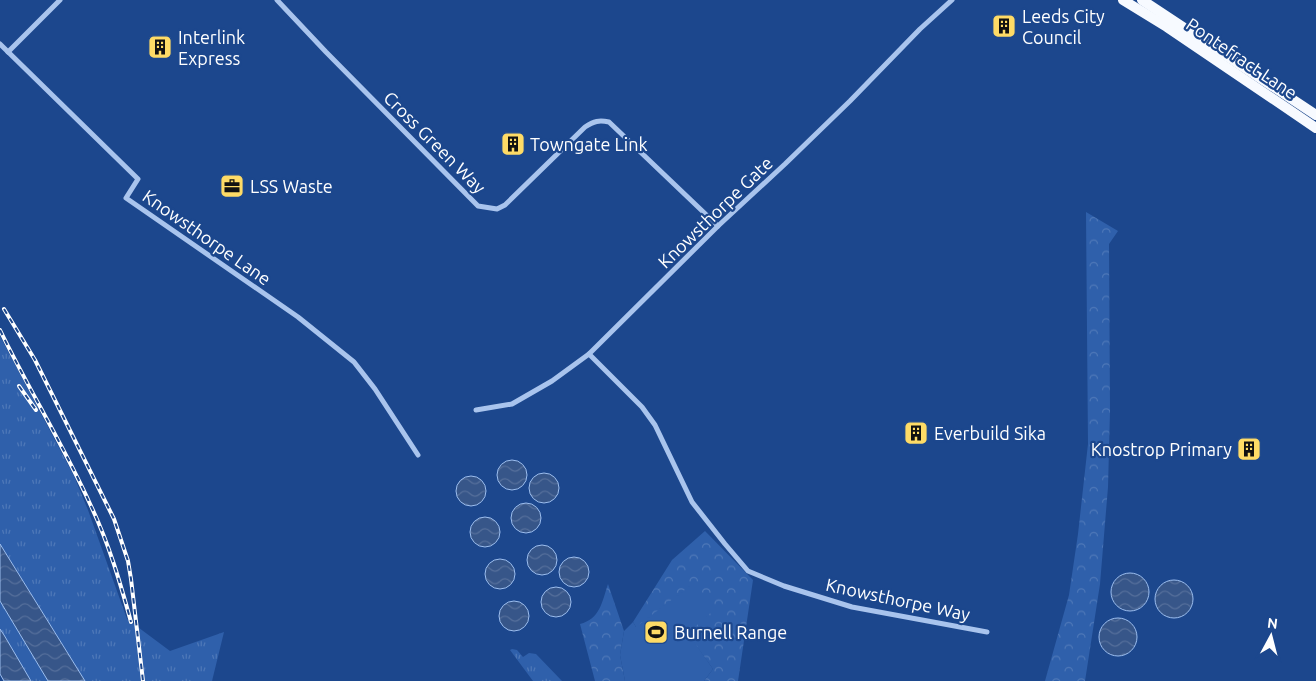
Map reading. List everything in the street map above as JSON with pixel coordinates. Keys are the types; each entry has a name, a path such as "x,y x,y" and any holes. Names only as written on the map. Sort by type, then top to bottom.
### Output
{"highway":[{"name":"Pontefract Lane","path":"1123,0 1167,27 1316,128"},
{"name":"Pontefract Lane","path":"1142,0 1316,115"}],"street":[{"path":"8,52 60,0"},
{"name":"Cross Green Way","path":"277,0 478,206 497,209 505,205 586,127 594,121 601,121 610,122 718,226"},
{"name":"Knowsthorpe Gate","path":"476,410 512,404 552,381 589,354 718,226 850,101 920,29 952,0"},
{"name":"Knowsthorpe Lane","path":"0,44 138,179 126,198 298,317 354,362 375,389 418,455"},
{"name":"Knowsthorpe Way","path":"589,354 642,407 655,425 692,502 748,571 784,586 852,607 987,632"}],"green space":[{"path":"1086,212 1118,231 1109,244 1110,411 1108,487 1100,584 1085,681 1045,681 1069,595 1088,444"},
{"path":"0,336 74,476 127,619 170,651 224,632 212,681 85,681 0,544"},
{"path":"705,531 753,580 738,681 704,681 713,669 687,633 636,627 633,622 672,560"},
{"name":"Burnell Range","path":"694,583 716,608 688,633 713,669 704,681 625,681 620,655 624,631 633,622 636,627"},
{"path":"608,584 624,631 620,655 625,681 595,681 580,624 587,622 596,614"},
{"path":"0,601 48,681 31,681 0,629"},
{"path":"510,650 517,650 523,657 529,653 536,654 562,681 533,681"}],"water":[{"path":"512,460 523,464 527,475 523,486 512,490 501,486 497,475 501,464"},
{"path":"544,473 555,477 559,488 555,499 544,503 533,499 529,488 533,477"},
{"path":"471,476 482,480 486,491 482,502 471,506 460,502 456,491 460,480"},
{"path":"526,503 537,507 541,518 537,529 526,533 515,529 511,518 515,507"},
{"path":"485,517 496,521 500,532 496,543 485,547 474,543 470,532 474,521"},
{"path":"0,544 85,681 48,681 0,601"},
{"path":"542,545 553,549 557,560 553,571 542,575 531,571 527,560 531,549"},
{"path":"574,557 585,561 589,572 585,583 574,587 563,583 559,572 563,561"},
{"path":"500,559 511,563 515,574 511,585 500,589 489,585 485,574 489,563"},
{"path":"1130,573 1144,578 1149,592 1144,606 1130,611 1116,606 1111,592 1116,578"},
{"path":"1174,580 1181,581 1187,586 1192,592 1192,606 1187,612 1181,617 1174,618 1167,617 1161,612 1156,606 1155,599 1156,592 1161,586 1167,581"},
{"path":"556,587 567,591 571,602 567,613 556,617 545,613 541,602 545,591"},
{"path":"514,601 525,605 529,616 525,627 514,631 503,627 499,616 503,605"},
{"path":"1118,618 1132,623 1137,637 1132,651 1118,656 1104,651 1099,637 1104,623"},
{"path":"0,629 31,681 4,681 0,674"}],"railway":[{"path":"4,309 35,360 114,519 128,561 143,681"},
{"path":"0,330 81,484 114,563 131,622"},
{"path":"19,386 36,410"}],"place":[{"name":"Leeds City Council","path":"1004,26"},
{"name":"Interlink Express","path":"160,47"},
{"name":"Towngate Link","path":"513,144"},
{"name":"LSS Waste","path":"232,186"},
{"name":"Everbuild Sika","path":"916,433"},
{"name":"Knostrop Primary","path":"1249,449"},
{"name":"Burnell Range","path":"656,632"}]}
